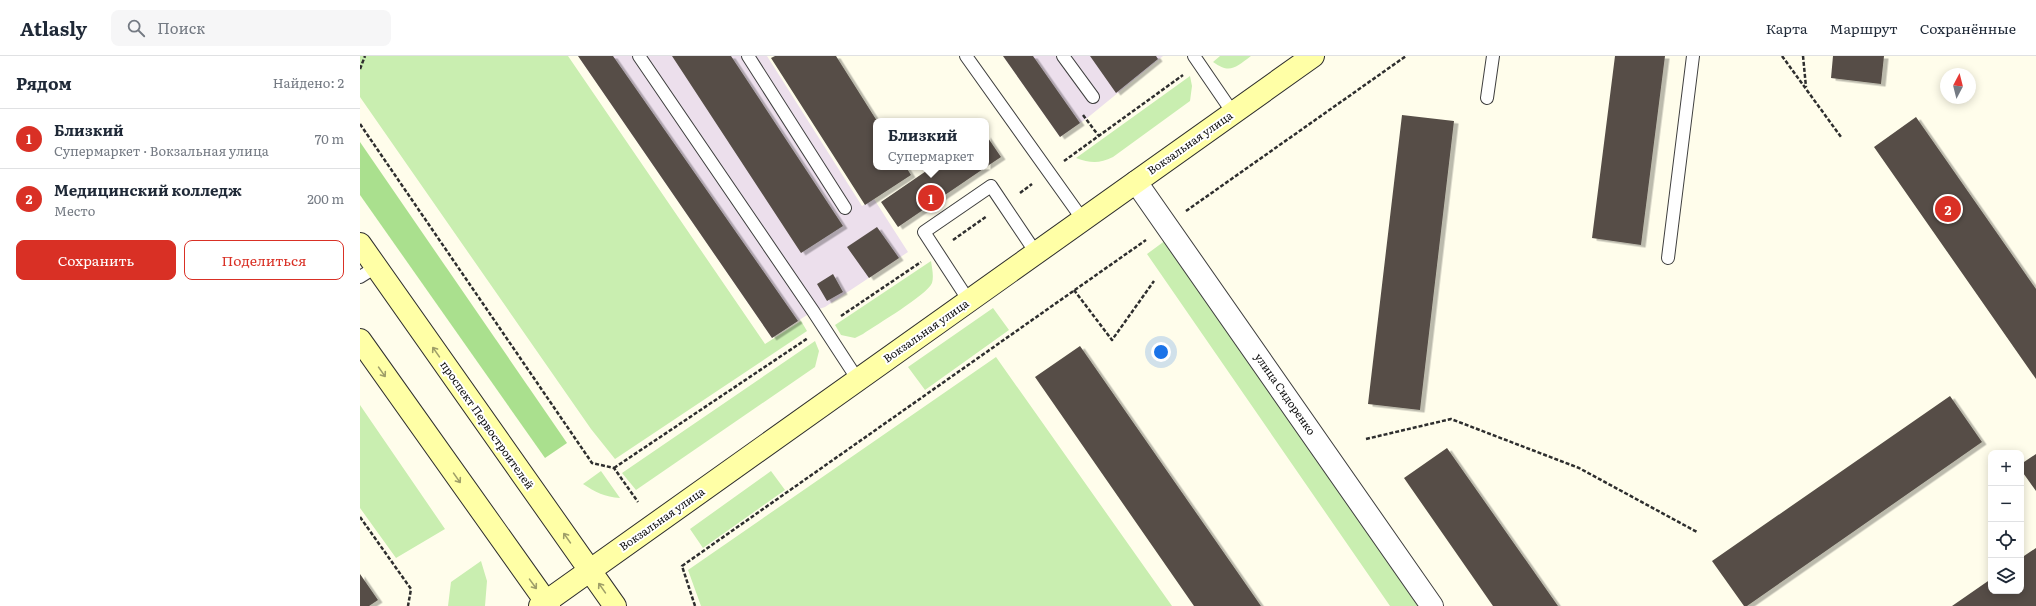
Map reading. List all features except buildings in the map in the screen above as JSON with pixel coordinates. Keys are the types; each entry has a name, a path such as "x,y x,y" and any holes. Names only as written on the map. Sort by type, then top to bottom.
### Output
{"street":[{"name":"Вокзальная улица","path":"545,604 590,570 1083,220 1308,58"},
{"name":"улица Сидоренко","path":"1136,182 1167,224 1432,606"},
{"name":"проспект Первостроителей","path":"360,244 368,272 590,570 615,606"},
{"path":"360,340 545,604"}],"lane":[{"path":"639,56 858,380"},
{"path":"748,56 845,208"},
{"path":"966,56 1083,220"},
{"path":"1063,56 1093,97"},
{"path":"1487,98 1493,56"},
{"path":"1668,258 1693,56"},
{"path":"1197,60 1233,113"},
{"path":"968,301 924,232 991,186 1036,253"}],"path":[{"path":"360,69 365,56"},
{"path":"695,606 682,566 1406,56"},
{"path":"1782,56 1841,137"},
{"path":"1803,56 1806,89"},
{"path":"614,468 936,252 1049,172 1197,60"},
{"path":"360,124 592,462 614,468 638,502"},
{"path":"1074,290 1112,340 1154,281"},
{"path":"1366,439 1451,419 1579,468 1697,532"},
{"path":"360,517 411,589 408,606"}],"shaded area":[{"path":"578,56 767,56 862,206 874,199 908,252 825,307 813,311 772,338"},
{"path":"1003,56 1163,56 1086,119 1060,137"}],"green space":[{"path":"360,56 568,56 765,344 801,321 807,331 615,459 591,429 360,97"},
{"path":"1220,56 1251,56 1241,64 1228,69 1213,62"},
{"path":"1190,76 1192,86 1190,101 1113,157 1103,161 1094,162 1076,158"},
{"path":"360,142 567,443 545,458 360,195"},
{"path":"1166,240 1421,606 1390,606 1147,254"},
{"path":"931,261 933,280 921,295 855,338 841,335 835,325"},
{"path":"993,308 1009,330 925,390 908,367"},
{"path":"815,341 819,351 815,367 636,490 622,473"},
{"path":"996,357 1172,606 701,606 688,570"},
{"path":"360,405 445,529 396,558 360,508"},
{"path":"601,471 620,498 600,494 583,484"},
{"path":"771,471 785,490 703,548 690,529"},
{"path":"481,561 487,581 485,606 448,606 451,582"}],"place":[{"name":"Близкий","path":"931,198"},
{"name":"Медицинский колледж","path":"1948,209"}]}
